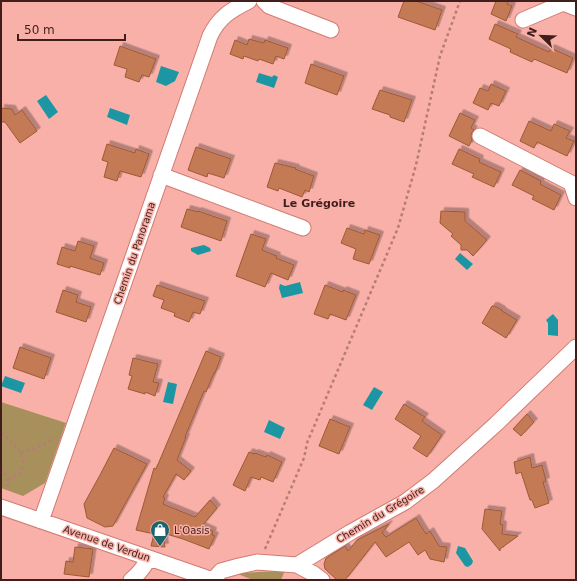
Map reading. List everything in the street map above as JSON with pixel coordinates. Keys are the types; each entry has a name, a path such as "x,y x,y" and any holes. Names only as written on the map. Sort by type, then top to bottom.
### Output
{"street":[{"name":"Chemin du Panorama","path":"41,521 210,36 214,27 224,16 249,1"},
{"path":"264,1 269,6 331,30"},
{"path":"523,20 563,4 576,8"},
{"path":"480,136 571,183 576,198"},
{"path":"161,175 303,228"},
{"name":"Chemin du Grégoire","path":"297,565 351,532 405,502 434,481 576,348"},
{"name":"Avenue de Verdun","path":"1,507 213,580"},
{"path":"131,580 145,567 149,558"},
{"path":"213,580 221,571 257,562 297,565 322,580"}],"path":[{"path":"263,553 304,458 307,443 398,228 416,165 440,56 460,1"},
{"path":"1,433 9,438 16,446 21,453 23,460 23,466 17,476 7,480"},
{"path":"21,453 40,446 60,435"},
{"path":"1,468 5,473 7,480 7,490"}],"shaded area":[{"path":"1,402 66,423 45,483 23,496 1,488"},
{"path":"286,568 281,580 253,580 238,574 280,571"}],"water":[{"path":"161,66 179,72 175,81 166,86 156,82"},
{"path":"259,73 272,77 274,75 278,77 274,88 256,82"},
{"path":"46,95 58,112 49,119 37,101"},
{"path":"110,108 130,115 127,125 107,117"},
{"path":"204,245 210,248 211,251 198,255 191,251 191,248"},
{"path":"460,253 473,264 467,270 455,259"},
{"path":"300,282 303,293 282,298 279,288 280,284 285,286"},
{"path":"553,314 558,320 558,336 548,335 548,323 546,320"},
{"path":"5,376 25,383 21,393 1,386"},
{"path":"168,382 177,384 173,404 163,402"},
{"path":"374,387 383,392 372,410 363,405"},
{"path":"269,420 285,428 280,439 264,432"},
{"path":"458,546 465,548 473,561 468,567 465,566 456,553"}],"building":[{"path":"404,1 416,1 442,10 435,30 398,17"},
{"path":"496,1 508,1 507,4 512,6 506,21 491,14"},
{"path":"495,24 518,34 516,37 549,52 551,48 573,58 567,73 534,59 532,62 510,52 511,49 489,39"},
{"path":"249,39 264,43 265,40 288,48 284,59 276,56 273,64 244,56 243,59 230,54 235,40 247,45"},
{"path":"120,46 156,59 149,77 142,75 139,82 125,77 127,69 114,65"},
{"path":"311,64 344,76 337,95 305,83"},
{"path":"491,84 506,91 499,106 491,103 488,110 473,103 480,88 488,91"},
{"path":"380,90 412,100 404,122 390,117 390,115 372,109"},
{"path":"1,108 12,109 15,115 22,110 37,131 20,143 5,122 1,122"},
{"path":"460,113 475,120 471,128 474,130 472,132 472,140 469,146 449,136"},
{"path":"529,121 551,131 554,124 570,131 566,138 574,141 567,156 537,142 534,148 520,141"},
{"path":"107,144 135,153 136,149 149,154 141,177 120,171 117,181 104,177 108,162 102,160"},
{"path":"196,147 231,159 224,178 208,173 207,177 188,170"},
{"path":"459,149 480,159 479,162 501,172 494,187 472,177 474,174 452,164"},
{"path":"275,163 296,168 295,169 314,176 309,192 305,190 302,197 279,188 278,191 267,187"},
{"path":"520,170 541,181 540,184 561,195 554,210 532,199 534,196 512,185"},
{"path":"187,209 198,211 227,221 221,241 181,227"},
{"path":"441,211 465,212 465,221 487,240 473,256 467,250 461,250 461,245 451,236 453,234 440,223"},
{"path":"347,228 364,234 365,230 380,235 369,264 353,259 356,249 341,243"},
{"path":"251,234 266,239 262,250 277,256 276,258 294,265 288,280 271,273 265,287 236,276"},
{"path":"78,241 94,246 90,258 104,263 100,275 70,266 70,268 57,264 62,247 75,251"},
{"path":"157,285 205,301 200,314 193,312 189,322 174,316 175,313 161,308 164,300 153,296"},
{"path":"325,285 356,295 346,320 330,314 328,319 314,314"},
{"path":"63,290 78,295 76,302 91,307 86,322 56,312"},
{"path":"492,306 495,306 517,320 506,338 482,323"},
{"path":"20,347 51,358 44,379 13,368"},
{"path":"206,351 221,357 206,392 204,391 177,460 191,471 184,480 176,474 163,497 165,498 163,504 195,517 210,500 217,508 202,526 213,531 212,535 215,536 209,549 163,533 165,547 151,546 154,534 136,530 154,468 156,469"},
{"path":"133,358 158,364 153,382 159,383 155,396 145,392 145,394 128,389 132,376 129,375"},
{"path":"404,404 425,417 422,421 442,435 427,457 413,448 421,436 395,419"},
{"path":"527,414 534,422 521,436 513,429"},
{"path":"330,419 350,427 339,454 319,446"},
{"path":"114,448 147,464 113,526 105,527 87,518 84,504"},
{"path":"249,452 266,457 267,455 282,462 273,482 261,477 260,480 251,477 245,491 233,485"},
{"path":"530,457 532,468 542,465 546,481 543,482 549,503 535,508 532,500 530,500 521,472 516,474 514,462"},
{"path":"485,509 502,511 500,524 503,525 502,534 518,536 500,549 500,551 482,529"},
{"path":"416,518 426,534 430,531 439,546 447,547 444,562 430,559 425,550 418,555 409,542 386,557 375,542 345,580 337,580 325,569 324,564 326,558 345,546 348,551 357,540 389,524 382,533 386,537"},
{"path":"75,547 93,549 89,577 64,574 66,561 73,562"}],"place":[{"name":"L'Oasis","path":"160,547"}],"district":[{"name":"Le Grégoire","path":"319,203"}]}
